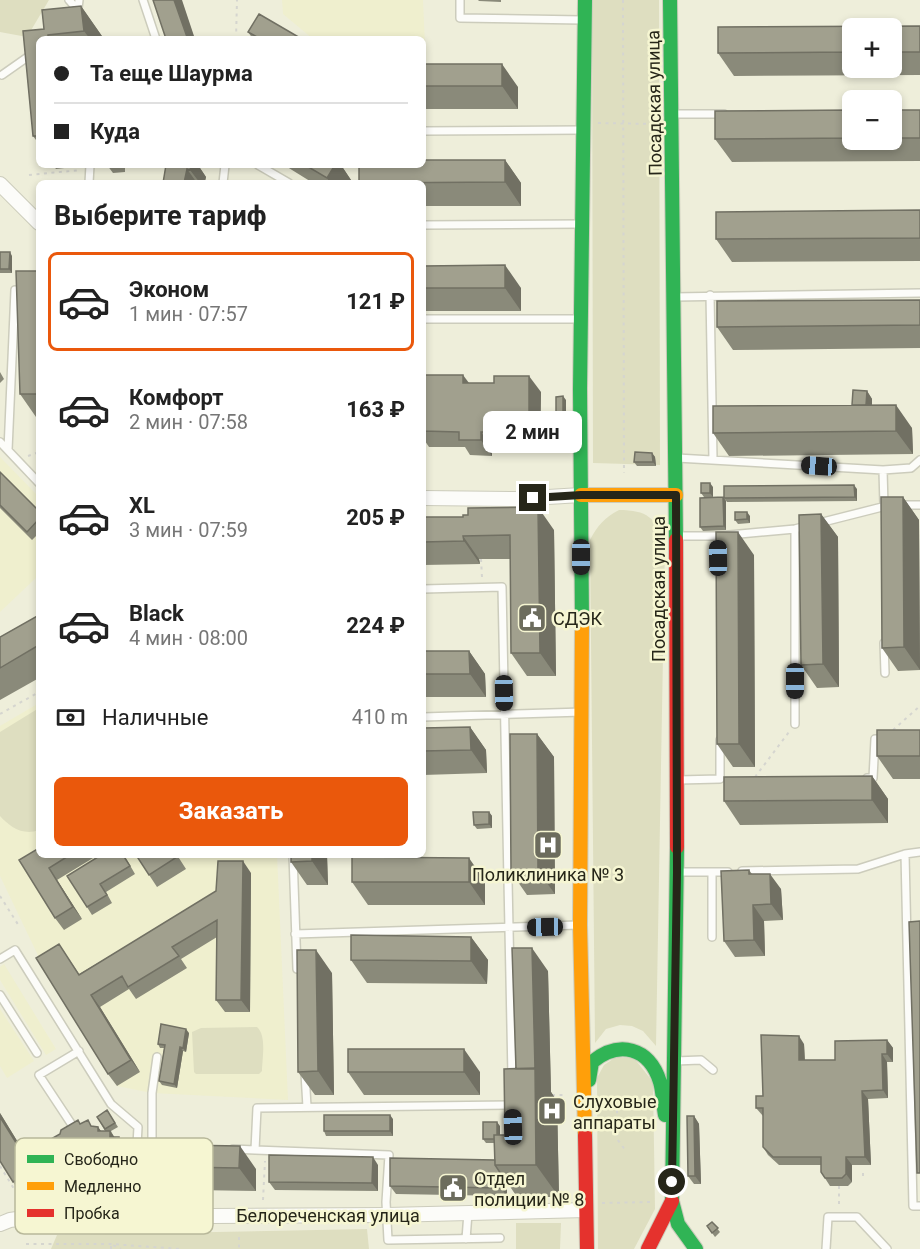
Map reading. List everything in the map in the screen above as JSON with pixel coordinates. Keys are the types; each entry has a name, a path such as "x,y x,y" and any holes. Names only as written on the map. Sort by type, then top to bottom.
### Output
{"street":[{"name":"Посадская улица","path":"585,0 581,319 583,712 580,925 587,1249"},
{"name":"Посадская улица","path":"670,0 677,536 675,780 677,872 672,1201 678,1224 696,1249"},
{"path":"0,184 36,220"},
{"path":"426,498 514,499 581,495 676,495"},
{"name":"Посадская улица","path":"584,1136 588,1119 589,1071 592,1062 606,1050 626,1048 644,1057 658,1078 664,1114 674,1142"},
{"name":"Посадская улица","path":"648,1249 672,1201"},
{"name":"Белореченская улица","path":"213,1216 387,1215 586,1210"},
{"name":"Белореченская улица","path":"0,1224 15,1219"}],"lane":[{"path":"69,0 76,8"},
{"path":"77,23 76,8 79,0"},
{"path":"143,0 155,36"},
{"path":"460,0 460,18 585,20"},
{"path":"1,75 36,51"},
{"path":"673,119 728,114"},
{"path":"426,131 583,127"},
{"path":"263,168 284,180"},
{"path":"426,225 582,224"},
{"path":"8,450 15,290"},
{"path":"673,297 920,293"},
{"path":"710,295 713,459"},
{"path":"426,319 581,319"},
{"path":"0,442 36,480"},
{"path":"675,458 883,470 911,468 920,460"},
{"path":"883,470 884,516"},
{"path":"21,479 28,472"},
{"path":"677,536 718,536 795,529 884,505 920,505"},
{"path":"795,529 795,724"},
{"path":"718,536 718,548"},
{"path":"426,589 502,587 512,1083"},
{"path":"884,639 885,673"},
{"path":"426,717 583,712"},
{"path":"720,733 720,779"},
{"path":"861,778 873,778 875,739 892,739"},
{"path":"675,780 732,779"},
{"path":"677,872 858,869 905,854 920,852"},
{"path":"905,854 913,1206 920,1206"},
{"path":"293,858 298,980"},
{"path":"712,872 712,937"},
{"path":"295,934 580,925"},
{"path":"0,958 15,950 111,1104 138,1127 137,1138"},
{"path":"0,995 37,1053"},
{"path":"79,1051 39,1075 79,1136"},
{"path":"152,1138 152,1093 157,1057"},
{"path":"675,1060 701,1060 713,1070"},
{"path":"304,1061 307,1107"},
{"path":"512,1095 512,1116"},
{"path":"255,1150 257,1108 512,1105"},
{"path":"221,1149 389,1155 388,1240 500,1238"},
{"path":"466,1239 468,1213"},
{"path":"826,1249 828,1217 857,1217 886,1249"}],"path":[{"path":"236,36 237,0"},
{"path":"623,0 624,473"},
{"path":"583,127 673,119"},
{"path":"29,175 82,168"},
{"path":"482,559 482,588"},
{"path":"0,714 36,694"},
{"path":"883,739 920,706"},
{"path":"754,779 795,724"},
{"path":"0,896 19,926"},
{"path":"551,1095 567,1095"},
{"path":"626,1099 617,1108 617,1139 626,1151"},
{"path":"263,1200 266,1150"},
{"path":"0,1166 15,1190"},
{"path":"863,1170 863,1176"},
{"path":"839,1186 839,1206"},
{"path":"599,1203 651,1202"},
{"path":"239,1238 239,1249"},
{"path":"26,1244 111,1244 181,1249"},
{"path":"111,1244 111,1249"},
{"path":"111,1244 121,1249"}],"shaded area":[{"path":"0,0 49,0 27,37 0,32"},
{"path":"282,0 423,0 425,36 309,36 283,14"},
{"path":"592,0 659,0 660,465 593,463"},
{"path":"0,457 36,494 36,578 0,612"},
{"path":"619,510 629,510 649,517 658,527 665,543 656,1046 643,1031 632,1026 620,1025 606,1029 595,1043 590,540 602,522"},
{"path":"36,705 36,858 277,858 288,1100 152,1093 117,1086 45,970 0,876 0,726"},
{"path":"36,710 36,831 22,831 8,824 0,816 0,732"},
{"path":"4,964 56,1049 46,1055 0,980 0,967"},
{"path":"0,1009 34,1061 7,1078 0,1066"},
{"path":"257,1027 262,1036 263,1048 262,1071 259,1074 196,1074 194,1072 192,1032 201,1028"},
{"path":"616,1057 634,1058 653,1082 655,1209 634,1249 598,1249 597,1078 604,1065"},
{"path":"516,1223 561,1223 560,1249 516,1249"},
{"path":"367,1229 369,1249 51,1249 57,1235 213,1234 213,1232"}],"building":[{"path":"153,0 174,0 187,36 165,36"},
{"path":"81,6 84,31 36,36 36,136 33,136 23,31 44,29 42,10"},
{"path":"259,14 297,36 255,36 248,32"},
{"path":"842,26 842,52 718,53 718,27"},
{"path":"902,26 920,26 920,52 902,52"},
{"path":"426,64 502,64 502,86 426,86"},
{"path":"842,110 842,138 715,139 715,111"},
{"path":"902,110 920,110 920,138 902,138"},
{"path":"426,160 505,160 505,182 359,180 359,168 426,168"},
{"path":"166,168 190,168 190,170 187,169 185,180 164,180"},
{"path":"310,168 333,168 327,178"},
{"path":"920,210 920,238 716,239 716,212"},
{"path":"0,252 10,252 9,269 0,269"},
{"path":"505,265 505,288 426,288 426,266"},
{"path":"16,271 36,271 36,394 20,394"},
{"path":"920,300 920,325 717,327 717,301"},
{"path":"426,375 463,375 463,383 494,383 494,376 529,376 529,432 481,432 481,440 459,440 459,432 426,431"},
{"path":"853,390 867,391 866,405 852,405"},
{"path":"563,396 563,414 556,414 556,397"},
{"path":"896,405 896,431 713,433 713,406"},
{"path":"547,421 556,421 556,446 547,446"},
{"path":"635,452 652,453 653,462 634,462"},
{"path":"0,472 36,508 36,522 27,532 0,505"},
{"path":"701,483 710,483 710,493 701,493"},
{"path":"854,485 855,497 724,498 724,486"},
{"path":"723,497 724,526 700,527 700,498"},
{"path":"881,497 903,497 904,647 882,648"},
{"path":"538,507 540,653 511,653 510,535 463,536 464,541 426,542 426,517 463,517 463,515 468,515 468,508"},
{"path":"735,512 747,512 747,519 735,520"},
{"path":"821,514 823,664 801,665 799,515"},
{"path":"716,532 738,532 739,744 717,744"},
{"path":"36,617 36,647 0,668 0,637"},
{"path":"426,651 469,651 470,674 426,674"},
{"path":"470,727 471,750 426,751 426,728"},
{"path":"877,730 920,730 920,756 877,756"},
{"path":"510,734 537,734 538,871 511,872"},
{"path":"872,776 872,800 724,801 724,777"},
{"path":"473,812 489,812 489,824 474,825"},
{"path":"36,850 36,858 65,858 49,868 73,907 55,918 19,860"},
{"path":"96,858 125,858 130,866 100,884 107,895 87,907 67,876"},
{"path":"138,858 175,858 149,875"},
{"path":"291,858 312,858 312,861 291,862"},
{"path":"352,858 469,858 469,882 352,882"},
{"path":"218,861 243,861 241,1000 216,1000 217,920 172,947 179,956 128,987 122,976 91,995 131,1060 108,1074 36,958 59,944 79,975 216,891"},
{"path":"749,870 749,874 770,874 771,904 753,905 754,940 724,941 721,871"},
{"path":"920,921 920,1173 917,1173 909,922"},
{"path":"351,935 471,937 471,961 351,960"},
{"path":"512,948 532,948 535,1069 516,1069"},
{"path":"297,950 316,950 318,1071 298,1072"},
{"path":"161,1024 186,1029 183,1048 180,1047 174,1084 159,1081 165,1045 158,1044"},
{"path":"761,1035 799,1036 799,1060 835,1060 835,1041 887,1040 887,1054 882,1054 883,1090 862,1091 865,1157 846,1157 846,1174 842,1178 825,1178 821,1172 821,1157 773,1157 763,1147 763,1108 756,1108 756,1096 763,1096"},
{"path":"348,1049 464,1049 464,1072 348,1072"},
{"path":"535,1068 536,1165 495,1165 494,1135 505,1135 504,1069"},
{"path":"107,1110 115,1123 105,1129 97,1117"},
{"path":"324,1115 390,1115 390,1131 324,1131"},
{"path":"687,1116 694,1116 695,1176 688,1176"},
{"path":"0,1117 15,1141 15,1181 13,1182 0,1161"},
{"path":"78,1120 80,1124 88,1120 91,1126 98,1127 98,1131 110,1131 110,1138 53,1138 60,1134 61,1130"},
{"path":"483,1122 497,1122 497,1135 494,1135 494,1139 483,1139"},
{"path":"213,1146 240,1146 239,1168 213,1168"},
{"path":"269,1155 373,1157 372,1183 269,1182"},
{"path":"390,1158 495,1160 495,1165 501,1174 501,1188 390,1186"},
{"path":"712,1222 718,1228 712,1233 707,1226"}],"traffic: fast":[{"path":"582,622 580,389 585,0"},
{"path":"670,0 676,540"},
{"path":"677,847 672,1201 678,1224 696,1249"},
{"path":"589,1080 592,1062 602,1055 622,1049 641,1054 649,1061 660,1082 665,1115"}],"traffic: slow":[{"path":"581,495 676,495"},
{"path":"582,622 580,925 585,1135"}],"traffic: jam":[{"path":"676,540 677,847"},
{"path":"585,1135 587,1249"},
{"path":"648,1249 672,1201"}],"place":[{"name":"СДЭК","path":"532,618"},
{"name":"Поликлиника № 3","path":"548,845"},
{"name":"Слуховые аппараты","path":"552,1111"},
{"name":"Отдел полиции № 8","path":"453,1188"}],"route":[{"path":"533,498 624,494 676,495 677,872 672,1182"}]}
